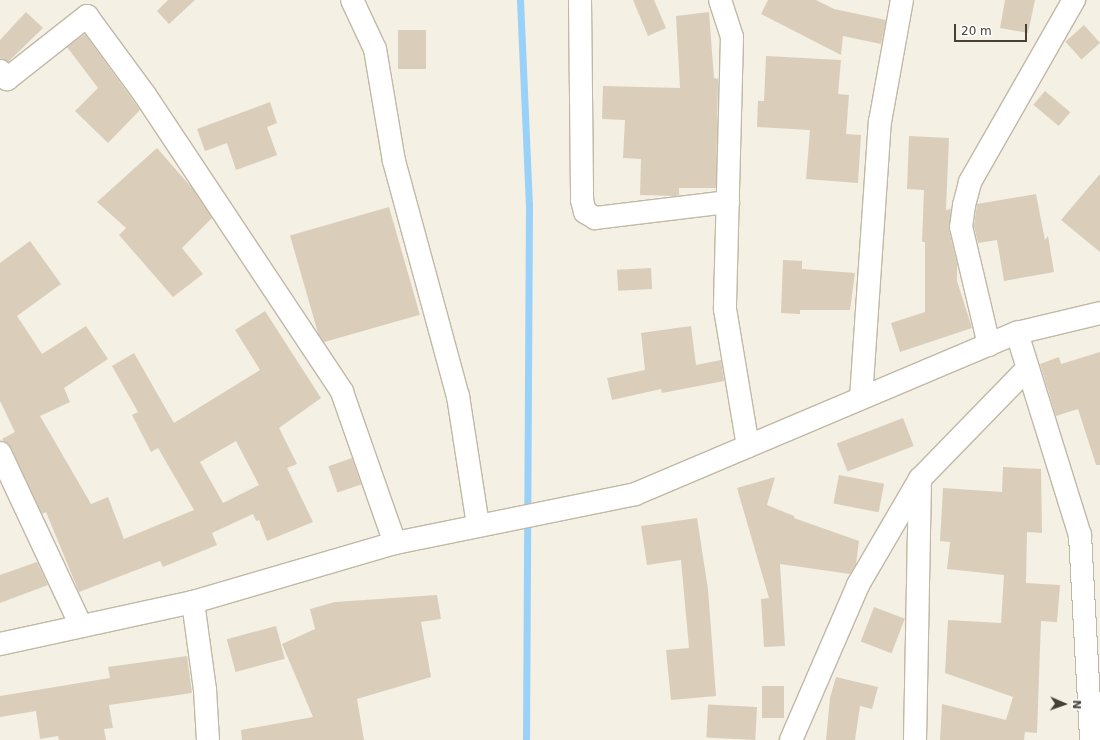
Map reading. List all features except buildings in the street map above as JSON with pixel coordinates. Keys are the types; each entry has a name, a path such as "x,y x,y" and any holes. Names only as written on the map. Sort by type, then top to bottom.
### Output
{"street":[{"path":"352,0 375,49 394,161 458,396 478,525"},
{"path":"580,0 582,200 585,212 595,218 728,202"},
{"path":"720,0 732,37 724,309 748,446"},
{"path":"861,398 880,122 902,0"},
{"path":"989,345 961,227 964,205 970,182 1074,0"},
{"path":"0,71 7,79 86,16 145,95 342,392 395,543"},
{"path":"0,644 193,602 395,543 635,494 1017,333 1100,313"},
{"path":"1017,333 1080,535 1091,740"},
{"path":"791,740 858,585 920,479 1027,369"},
{"path":"0,453 81,626"},
{"path":"915,740 920,479"},
{"path":"193,602 205,690 208,740"}],"waterway":[{"path":"520,0 529,204 526,740"}]}
